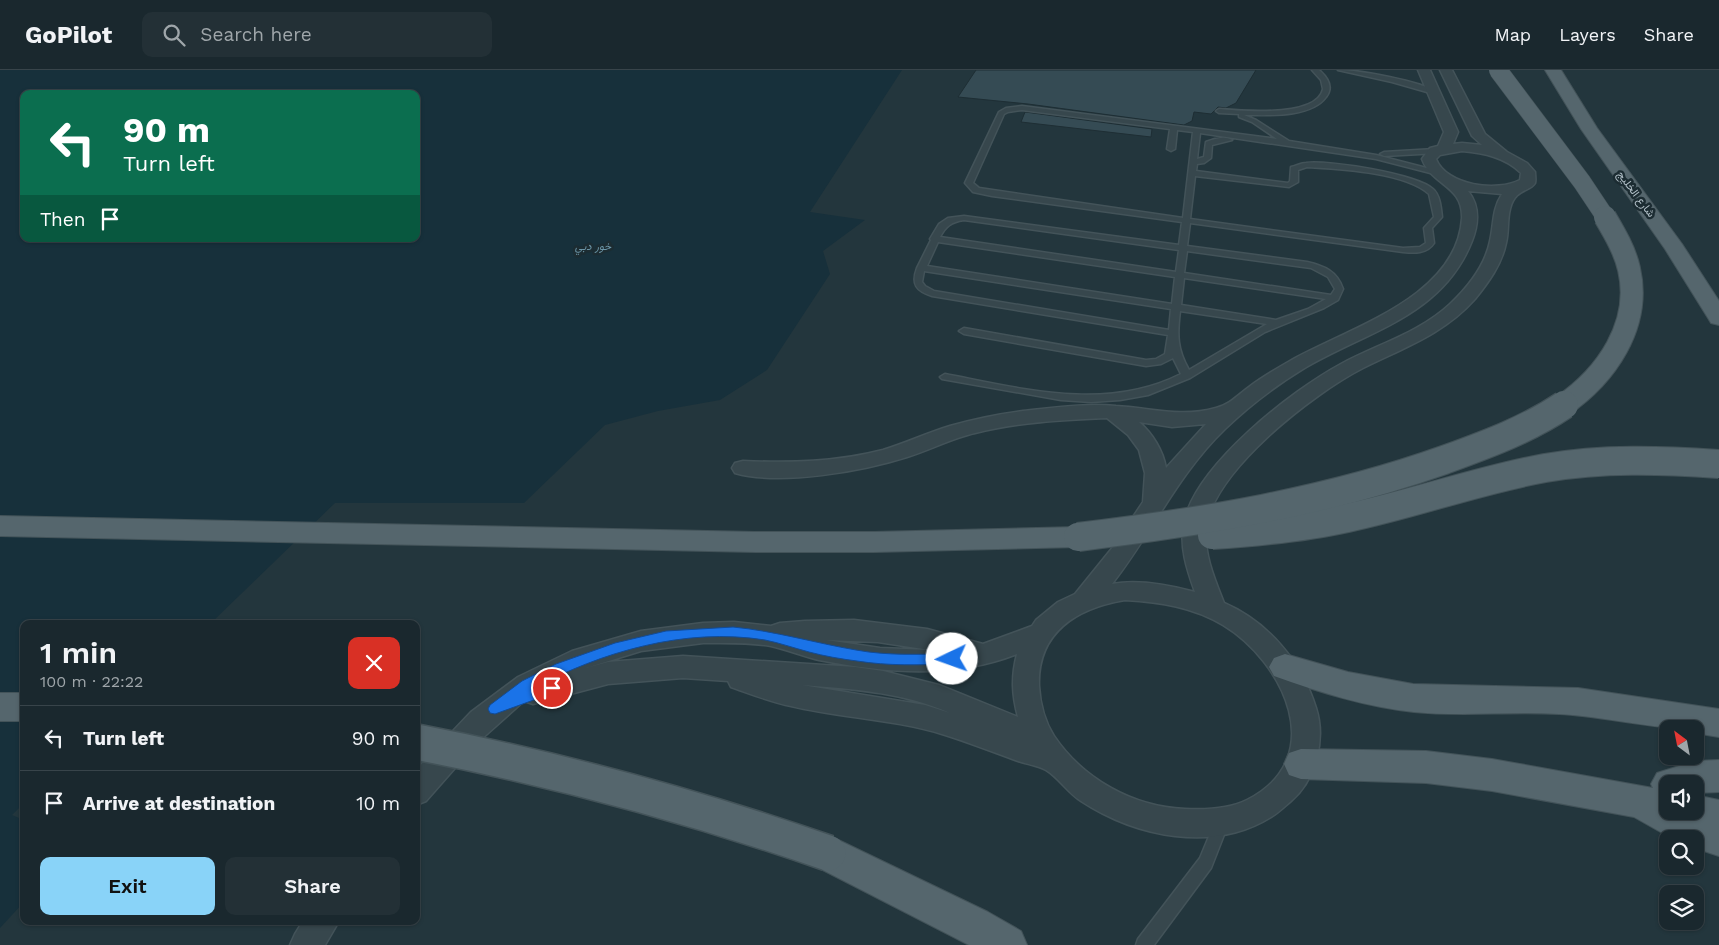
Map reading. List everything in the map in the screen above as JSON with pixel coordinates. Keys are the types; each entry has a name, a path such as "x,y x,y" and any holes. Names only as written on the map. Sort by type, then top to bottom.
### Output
{"main road":[{"path":"1078,537 1221,518 1306,500 1400,475 1523,429 1552,413 1576,396 1596,377 1611,358 1622,338 1629,318 1632,298 1631,278 1626,259 1619,240 1587,190 1498,70"},
{"name":"شارع الخليج","path":"1553,70 1589,129 1675,248 1719,318"},
{"path":"0,526 755,542 874,542 1188,536 1236,533 1311,524 1364,515 1512,475 1580,463 1655,460 1719,464"},
{"path":"1285,667 1353,688 1414,698 1559,700 1620,707 1719,723"},
{"path":"1668,715 1719,704"},
{"path":"0,707 20,708"},
{"path":"420,743 502,758 608,784 771,833 828,853 974,926 1007,945"},
{"path":"1301,764 1363,764 1436,768 1659,794"},
{"path":"1704,777 1719,776"},
{"path":"1704,814 1719,817"},
{"path":"1674,820 1700,834 1719,839"}],"street":[{"path":"1084,600 1114,565 1176,469 1234,409 1266,384 1299,363 1371,329 1405,310 1433,289 1452,267 1464,244 1471,211 1460,189 1429,164 1429,159 1447,143 1451,132 1424,70"},
{"path":"1213,608 1194,548 1196,520 1207,495 1251,442 1299,398 1327,380 1395,348 1427,330 1453,311 1473,290 1488,270 1497,248 1502,204 1508,194 1528,182 1528,172 1517,162 1486,143 1480,136 1446,70"},
{"path":"1439,150 1474,148 1508,157"},
{"path":"1443,176 1483,189 1516,188"},
{"path":"743,468 791,470 840,466 899,452 975,426 1023,418 1110,412 1155,419 1177,420 1218,415 1234,409"},
{"path":"1110,412 1128,423 1142,438 1152,454 1157,471 1152,506"},
{"path":"1125,591 1147,591 1191,600 1213,608 1234,620 1271,649 1285,667 1296,686 1304,712 1306,745 1301,764 1291,782 1279,795 1262,807 1243,816 1222,822 1193,824 1163,821 1132,813 1104,799 1079,783 1058,762 1041,740 1030,717 1025,694 1025,672 1028,658 1040,634 1052,620 1084,600 1125,591"},
{"path":"420,787 464,737 495,709 527,685 561,667 615,649 666,636 699,632 733,632 765,635 810,647 889,660 952,659 983,654 1040,634"},
{"path":"495,709 542,690 608,673 655,668 718,669 855,678 892,684 939,696 1041,740"},
{"path":"718,669 758,685 791,695 925,718 1058,762"},
{"path":"306,945 320,925"}],"lane":[{"path":"1217,112 1277,113 1300,109 1317,103 1325,95 1327,86 1323,76 1316,70"},
{"path":"1341,70 1393,80 1434,92"},
{"path":"1192,173 1289,185 1294,182 1294,169 1306,165 1402,177 1424,185 1432,193 1438,217 1428,230 1431,241 1429,245 1425,248 1412,250 992,194 976,190 969,183 999,117 1006,110 1031,109 1197,130 1355,154 1398,162 1443,176"},
{"path":"1217,112 1246,124 1270,142"},
{"path":"1217,112 1254,121 1291,145"},
{"path":"1171,149 1174,128"},
{"path":"964,332 1146,364 1162,361 1170,356 1197,130"},
{"path":"1193,162 1201,162 1207,158 1209,144 1213,141 1270,142"},
{"path":"1355,154 1397,154 1439,150"},
{"path":"945,377 1050,396 1092,399 1145,392 1168,385 1187,376 1243,340 1277,323 1312,310 1334,298 1339,289 1337,282 1330,273 1315,266 971,218 957,219 946,223 940,229 921,268 918,282 922,288 932,293 1173,333"},
{"path":"934,240 1334,298"},
{"path":"921,268 1277,323"},
{"path":"1173,333 1176,355 1187,376"},
{"path":"1144,945 1206,862 1222,822"}],"water":[{"name":"خور دبي","path":"0,70 902,70 810,212 865,220 823,251 830,274 767,370 720,400 658,411 605,425 524,503 335,503 214,620 20,620 20,807 12,815 20,818 20,906 0,928"}],"building":[{"path":"976,70 1256,70 1236,103 1226,108 1218,107 1211,114 1194,112 1192,121 1184,125 1028,104 958,97"},
{"path":"1025,112 1152,129 1151,137 1021,122"}],"route":[{"path":"552,688 495,709 527,685 561,667 597,654 666,636 699,632 733,632 765,635 810,647 889,660 952,659"}]}
